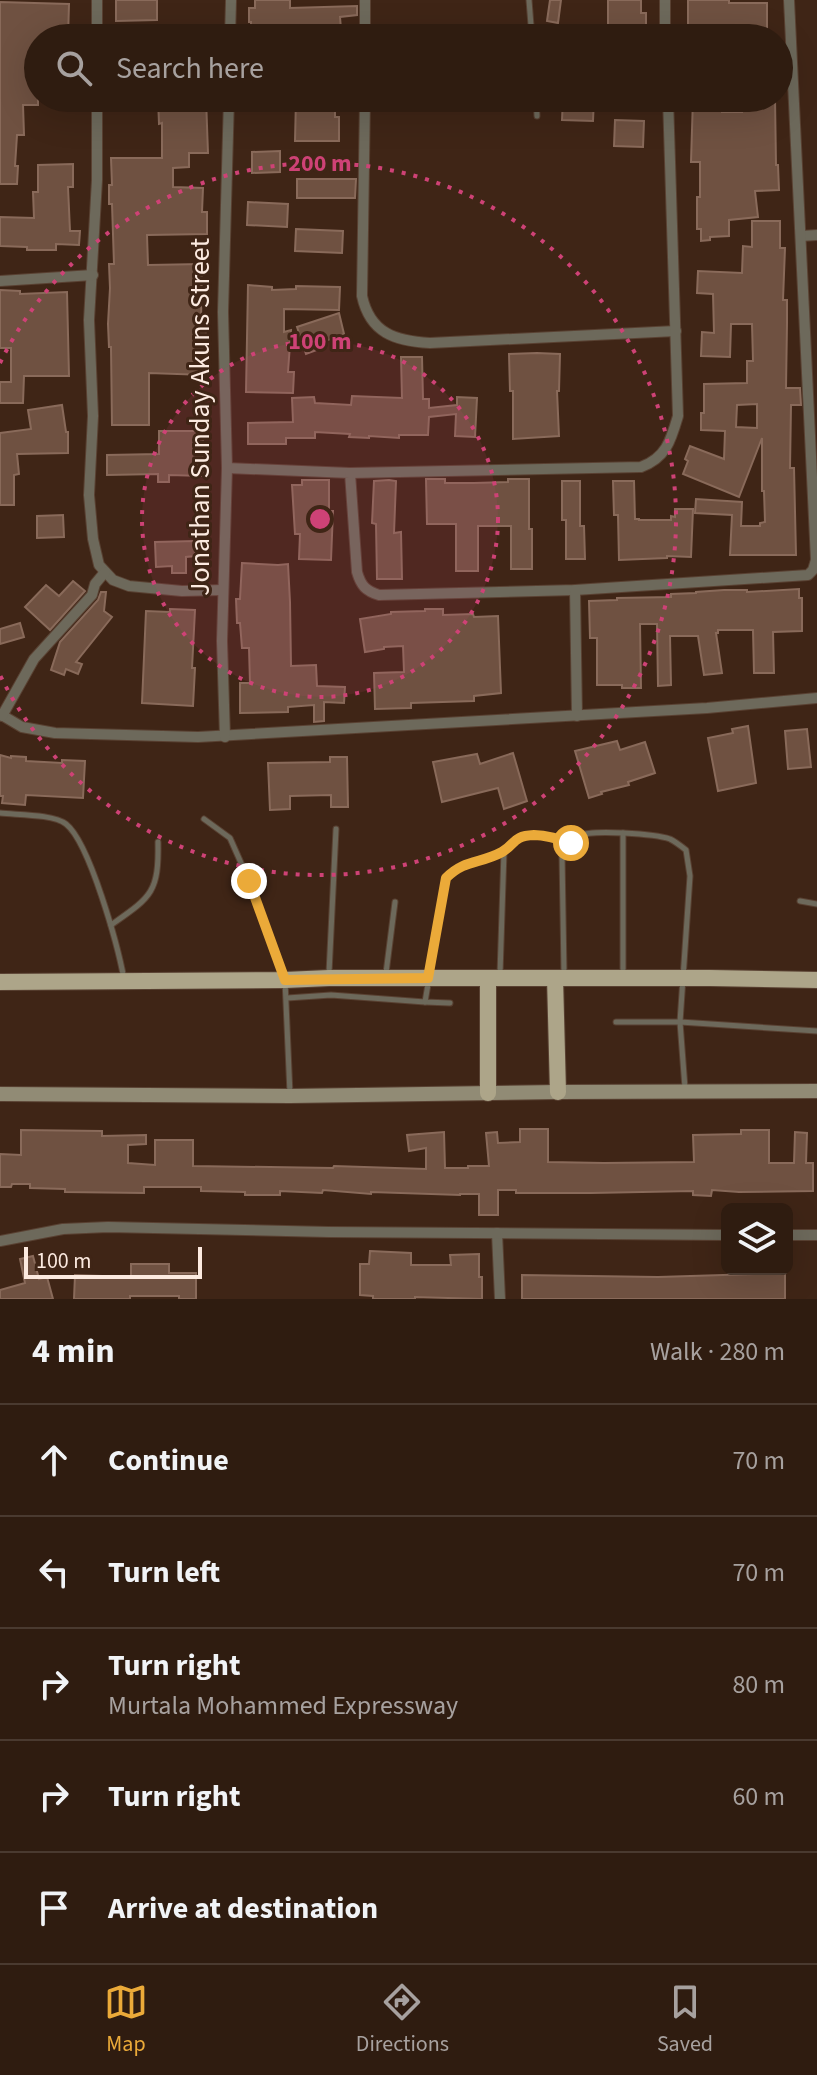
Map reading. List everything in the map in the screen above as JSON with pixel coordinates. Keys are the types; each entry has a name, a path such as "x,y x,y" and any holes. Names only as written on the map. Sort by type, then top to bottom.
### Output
{"main road":[{"path":"0,982 329,978 817,980"},
{"path":"488,1093 494,978"},
{"path":"558,1092 559,978"},
{"path":"0,1094 290,1096 817,1091"}],"street":[{"path":"97,0 97,24"},
{"path":"230,24 231,0"},
{"path":"365,0 365,24"},
{"path":"665,0 665,24"},
{"path":"789,0 790,24"},
{"path":"350,473 357,572 360,583 367,591 379,595 575,590 808,575 816,562 793,79"},
{"path":"97,112 89,320 93,416 89,495 99,565 113,580 141,588 223,590"},
{"name":"Jonathan Sunday Akuns Street","path":"225,737 223,590 227,468 223,312 229,112"},
{"path":"365,112 362,296 365,311 389,336 405,342 430,343 676,331"},
{"path":"227,468 350,473 641,467 655,462 663,453 678,416 668,112"},
{"path":"801,236 817,235"},
{"path":"0,281 93,275"},
{"path":"105,572 95,584 92,595 34,659 1,715 22,727 55,733 225,737 707,708 817,698"},
{"path":"575,590 577,716"},
{"path":"0,1241 63,1229 108,1227 721,1235"},
{"path":"497,1233 500,1299"},
{"path":"793,1235 817,1235"}],"lane":[{"path":"529,0 531,24"},
{"path":"537,112 537,116"},
{"path":"0,813 65,822 75,834 111,925 125,981"},
{"path":"204,819 230,838 285,980 290,1096"},
{"path":"329,978 336,829"},
{"path":"623,833 623,978"},
{"path":"559,978 562,855 571,843 582,834 623,833 658,836 672,840 686,850 690,876 680,1022 685,1092"},
{"path":"425,1002 446,878 457,867 504,851 516,839 532,835 549,836 571,843"},
{"path":"111,925 134,909 153,890 158,866 158,842"},
{"path":"494,978 504,851"},
{"path":"800,901 817,904"},
{"path":"386,978 395,902"},
{"path":"287,998 331,995 450,1003"},
{"path":"616,1022 680,1022 817,1031"}],"building":[{"path":"116,0 157,0 157,20 116,21"},
{"path":"255,0 290,0 290,8 357,6 357,15 340,17 341,24 251,24 249,8 255,8"},
{"path":"550,0 561,0 558,23 547,21"},
{"path":"608,0 641,0 641,13 646,13 646,24 608,24"},
{"path":"688,0 767,3 767,24 688,24"},
{"path":"0,2 69,4 68,24 24,24 24,135 17,135 17,184 0,184"},
{"path":"159,112 207,112 208,153 189,153 189,167 173,168 173,187 203,188 202,212 207,212 207,234 147,235 148,265 202,264 201,322 206,321 205,375 149,373 149,425 112,425 108,324 109,264 114,264 112,204 109,204 111,158 162,158 162,123 159,124"},
{"path":"296,112 335,112 335,117 339,117 339,141 295,141"},
{"path":"562,112 593,112 593,121 562,120"},
{"path":"693,112 775,112 779,190 755,191 758,217 729,220 729,236 701,241 701,229 697,229 700,162 691,162"},
{"path":"615,120 644,121 643,147 614,146"},
{"path":"280,151 280,172 252,173 252,152"},
{"path":"73,164 73,187 68,187 70,231 80,231 79,245 56,244 56,250 0,246 0,217 34,218 33,192 38,192 38,165"},
{"path":"297,179 356,179 355,198 297,198"},
{"path":"248,202 288,204 287,227 247,225"},
{"path":"752,221 780,221 780,248 785,248 783,300 787,300 786,388 800,388 801,405 791,405 790,468 794,468 796,555 730,555 732,515 695,513 696,499 742,502 741,526 760,526 765,522 762,438 739,497 683,474 690,446 724,459 725,431 701,430 704,384 747,383 747,361 753,361 752,324 731,324 730,357 701,356 702,332 714,333 713,294 697,293 698,271 742,273 743,246 752,247","holes":["757,404 757,428 736,427 737,405"]},
{"path":"296,229 343,231 342,253 295,251"},
{"path":"248,285 272,287 272,290 296,289 296,286 340,287 339,310 284,309 284,332 291,330 288,372 294,372 293,393 246,392"},
{"path":"0,290 20,291 20,294 67,292 69,376 24,376 23,403 0,403 0,382 11,382 11,348 0,348"},
{"path":"339,313 344,334 323,342 325,347 306,354 297,327"},
{"path":"509,354 560,354 557,391 559,436 513,439"},
{"path":"401,357 422,357 423,399 429,399 429,408 457,405 457,397 477,398 475,437 455,436 456,414 429,417 428,435 369,438 315,432 315,438 286,438 286,444 248,444 248,423 293,422 292,398 314,397 315,403 351,405 352,396 402,398"},
{"path":"62,405 68,432 68,453 17,454 19,474 14,475 14,505 0,505 0,433 31,429 28,410"},
{"path":"159,431 203,431 203,476 169,475 169,482 158,482 158,474 107,475 107,455 159,454"},
{"path":"426,479 445,479 445,483 474,483 529,479 532,569 511,569 511,526 478,526 478,571 456,571 456,524 427,524"},
{"path":"302,480 329,480 329,511 333,511 331,560 299,559 300,534 295,534 292,485 302,485"},
{"path":"374,481 396,481 394,533 401,532 402,579 377,579 376,524 372,523"},
{"path":"562,481 580,481 580,526 584,526 585,559 566,559"},
{"path":"613,481 634,481 635,519 671,520 671,516 675,517 675,509 693,509 691,557 619,560 618,515 614,515"},
{"path":"63,515 64,537 37,538 37,516"},
{"path":"195,541 195,556 186,557 186,573 172,573 172,566 156,567 155,542"},
{"path":"242,563 288,564 291,666 316,665 317,686 345,687 344,703 324,702 324,721 314,722 314,705 288,707 288,712 240,713 240,683 250,683 249,648 242,648 240,623 237,623 236,599 240,599"},
{"path":"73,581 85,591 50,630 25,607 46,585 59,596"},
{"path":"799,589 802,631 773,632 774,673 754,673 753,630 718,630 722,673 704,675 698,636 670,636 671,685 658,686 657,624 640,624 641,688 597,685 597,638 590,638 589,601 671,597 671,594 724,590"},
{"path":"101,592 106,592 104,611 112,617 76,662 82,664 78,674 66,669 64,675 51,670 60,642 98,600"},
{"path":"170,609 195,610 193,706 142,703 146,611 170,612"},
{"path":"443,609 443,615 498,616 501,693 474,696 474,701 411,703 411,708 375,709 374,673 404,672 403,646 365,652 360,619"},
{"path":"20,623 24,637 0,644 0,629"},
{"path":"748,726 756,783 718,791 708,738"},
{"path":"807,729 811,767 788,769 785,731"},
{"path":"617,741 620,750 645,742 655,773 589,798 575,751"},
{"path":"513,753 527,801 504,809 498,788 442,802 433,762 477,754 480,764"},
{"path":"0,755 26,757 26,761 85,761 83,798 26,795 25,805 2,803"},
{"path":"330,757 347,757 348,807 331,807 331,795 290,796 290,809 270,810 268,763 330,762"},
{"path":"520,1129 548,1129 548,1162 604,1163 694,1162 693,1135 769,1130 769,1163 794,1163 795,1132 807,1133 806,1163 813,1163 813,1191 712,1190 711,1196 693,1195 693,1191 516,1193 516,1190 498,1190 498,1215 479,1215 479,1194 371,1194 323,1190 322,1193 280,1191 280,1195 245,1195 245,1192 201,1191 201,1187 144,1187 144,1193 65,1192 65,1189 30,1188 30,1184 0,1187 0,1154 21,1155 21,1130 102,1131 102,1136 146,1135 146,1144 128,1145 128,1163 155,1165 155,1140 193,1140 193,1166 426,1169 426,1148 409,1151 407,1135 444,1132 445,1168 468,1168 489,1166 486,1133 497,1132 498,1143 520,1142"},
{"path":"370,1251 411,1253 411,1265 451,1265 450,1255 479,1254 482,1299 373,1299 373,1296 360,1295 360,1264 369,1264"},
{"path":"33,1256 39,1279 47,1277 53,1299 0,1299 0,1290 25,1283 20,1259"},
{"path":"131,1264 169,1264 169,1273 196,1273 196,1299 130,1296 130,1299 74,1299 75,1275 131,1277"},
{"path":"522,1275 785,1275 785,1299 522,1299"}],"route":[{"path":"249,881 285,980 428,978 446,878 457,867 504,851 516,839 532,835 549,836 571,843"}]}
